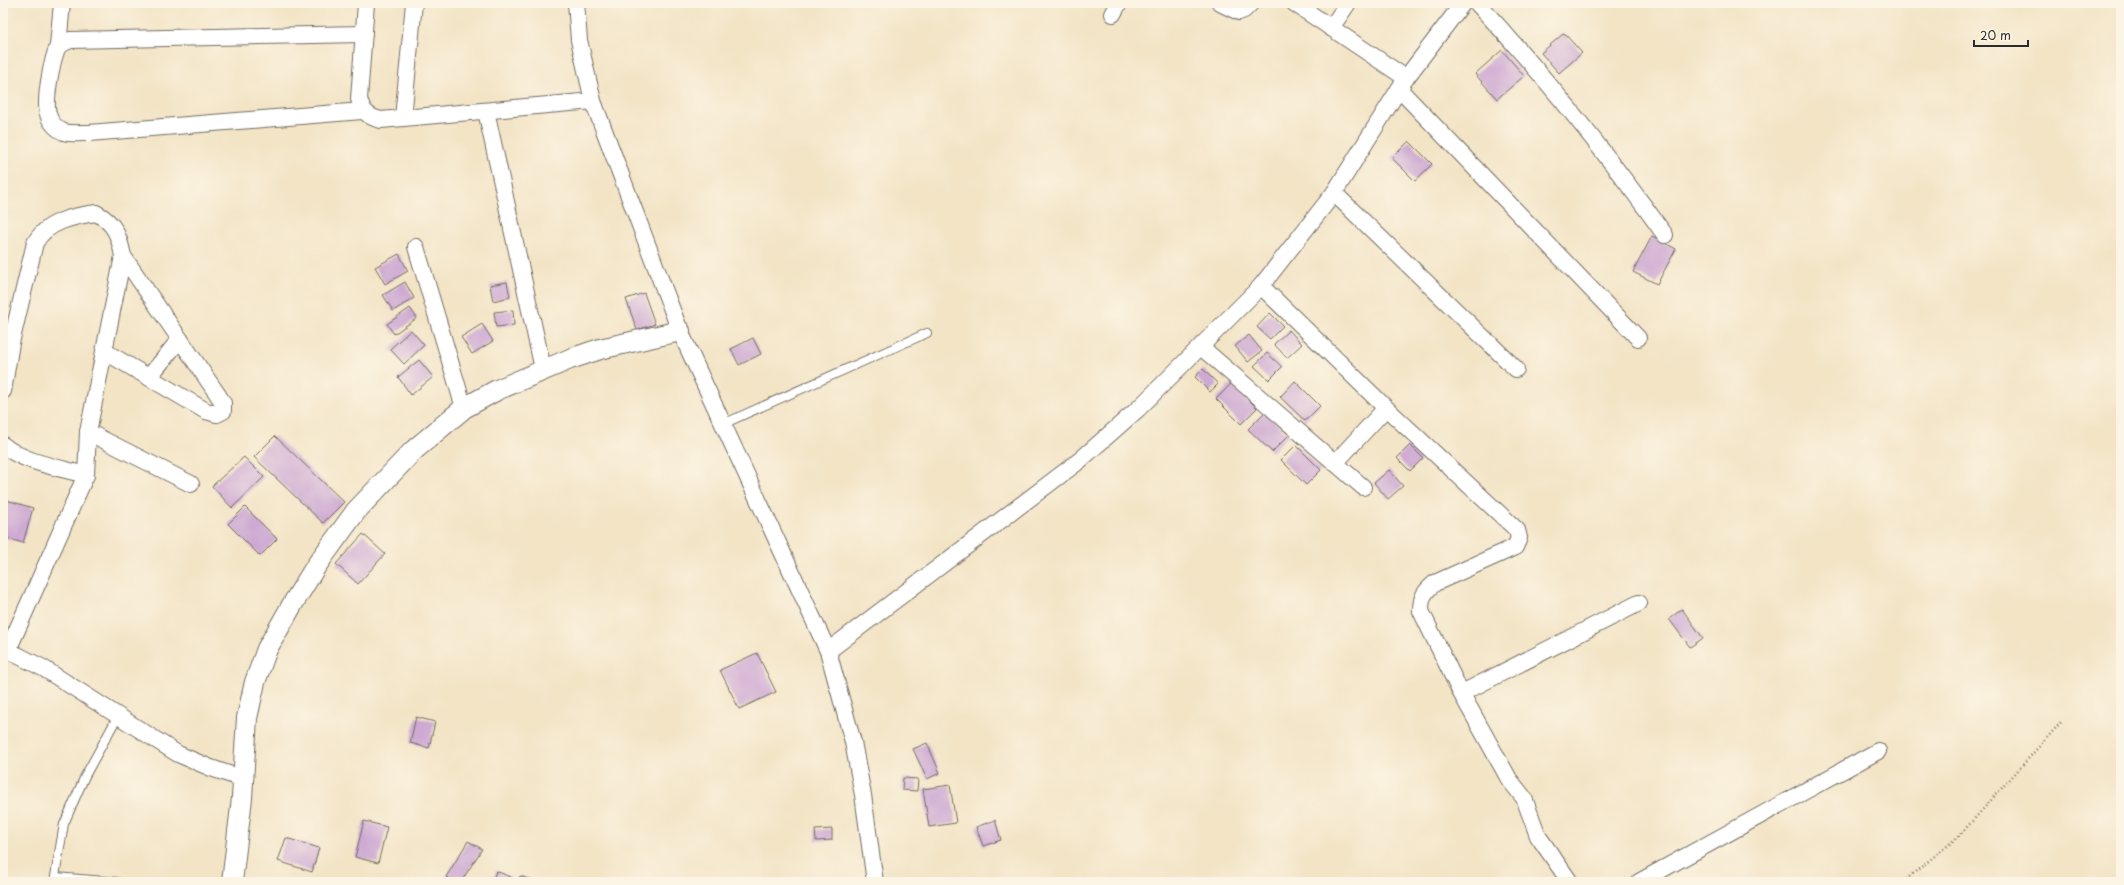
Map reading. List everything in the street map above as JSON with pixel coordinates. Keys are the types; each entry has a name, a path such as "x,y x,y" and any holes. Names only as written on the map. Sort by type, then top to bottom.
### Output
{"street":[{"path":"62,3 58,46 54,57 47,106 48,117 55,126 64,132 89,133 362,111"},
{"path":"366,3 359,99 362,111 371,118 381,120 593,101"},
{"path":"403,118 414,3"},
{"path":"576,3 579,40 593,101 680,331 828,651 853,742 863,795 875,882"},
{"path":"1220,3 1239,12 1244,10 1251,3"},
{"path":"1294,3 1331,28 1402,83 1638,338"},
{"path":"1331,28 1348,3"},
{"path":"828,651 1079,461 1138,409 1261,286 1334,193 1402,83 1463,3"},
{"path":"1477,3 1529,59 1639,198 1665,235"},
{"path":"58,46 70,40 82,39 364,34"},
{"path":"486,111 543,369"},
{"path":"1334,193 1516,369"},
{"path":"3,391 10,343 35,244 39,235 59,222 96,213 105,218 113,226 118,235 124,256 218,395 224,407 224,411 217,414 206,411 149,376 104,351"},
{"path":"416,247 464,408"},
{"path":"124,256 88,432 86,475 5,649 43,668 178,754 242,779"},
{"path":"1261,286 1386,408 1513,526 1519,534 1515,547 1435,583 1425,591 1421,600 1421,611 1460,691 1509,778 1524,798 1538,836 1570,882"},
{"path":"232,882 247,718 255,682 267,650 292,605 316,566 356,512 413,451 464,408 497,390 543,369 600,349 680,331"},
{"path":"149,376 180,339"},
{"path":"1201,347 1363,487"},
{"path":"1335,463 1386,408"},
{"path":"88,432 191,484"},
{"path":"3,445 10,452 86,475"},
{"path":"1460,691 1468,690 1638,604"},
{"path":"1639,882 1878,751"}],"lane":[{"path":"723,424 927,333"},
{"path":"118,716 85,776 64,824 54,879 118,882"}],"path":[{"path":"1903,882 1959,836 2062,721"}],"building":[{"path":"1564,33 1582,53 1559,73 1541,53"},
{"path":"1502,50 1524,76 1497,99 1475,74"},
{"path":"1409,141 1432,164 1415,181 1392,158"},
{"path":"1652,236 1676,249 1657,284 1633,272"},
{"path":"399,254 408,271 385,284 375,267"},
{"path":"405,282 414,298 393,311 383,295"},
{"path":"507,282 510,297 493,301 490,285"},
{"path":"644,293 655,324 637,330 626,299"},
{"path":"410,308 417,318 394,334 387,324"},
{"path":"513,310 514,325 496,327 494,312"},
{"path":"1270,313 1283,326 1270,339 1257,327"},
{"path":"482,324 493,341 472,354 461,337"},
{"path":"411,330 424,345 404,364 390,349"},
{"path":"1289,330 1302,344 1287,358 1274,344"},
{"path":"1249,335 1262,351 1248,362 1235,346"},
{"path":"753,338 761,354 739,365 731,349"},
{"path":"1267,353 1282,367 1269,380 1254,366"},
{"path":"419,360 433,377 411,395 398,377"},
{"path":"1203,369 1218,384 1210,392 1195,377"},
{"path":"1295,381 1320,406 1305,421 1280,397"},
{"path":"1232,383 1257,408 1241,424 1216,399"},
{"path":"1265,412 1289,435 1272,452 1248,429"},
{"path":"275,436 344,502 323,523 254,457"},
{"path":"1296,445 1321,470 1306,485 1281,460"},
{"path":"1410,445 1423,458 1410,471 1397,458"},
{"path":"244,457 264,477 232,508 212,486"},
{"path":"1389,470 1403,486 1388,499 1374,483"},
{"path":"3,499 33,508 23,543 3,537"},
{"path":"245,507 277,539 260,556 228,524"},
{"path":"363,534 385,554 358,584 336,564"},
{"path":"1682,609 1703,638 1690,647 1669,619"},
{"path":"757,653 776,692 739,709 720,670"},
{"path":"416,717 435,722 429,748 410,743"},
{"path":"927,743 940,773 927,779 913,749"},
{"path":"903,778 918,779 917,791 902,790"},
{"path":"950,785 956,823 929,827 923,789"},
{"path":"995,820 1001,840 983,846 976,827"},
{"path":"364,821 387,827 378,863 355,857"},
{"path":"832,829 832,840 816,841 815,830"},
{"path":"286,838 319,848 312,872 278,861"},
{"path":"468,841 482,849 461,882 454,882 446,877"},
{"path":"496,871 511,877 509,882 492,882"},
{"path":"520,876 537,882 518,882"}]}
